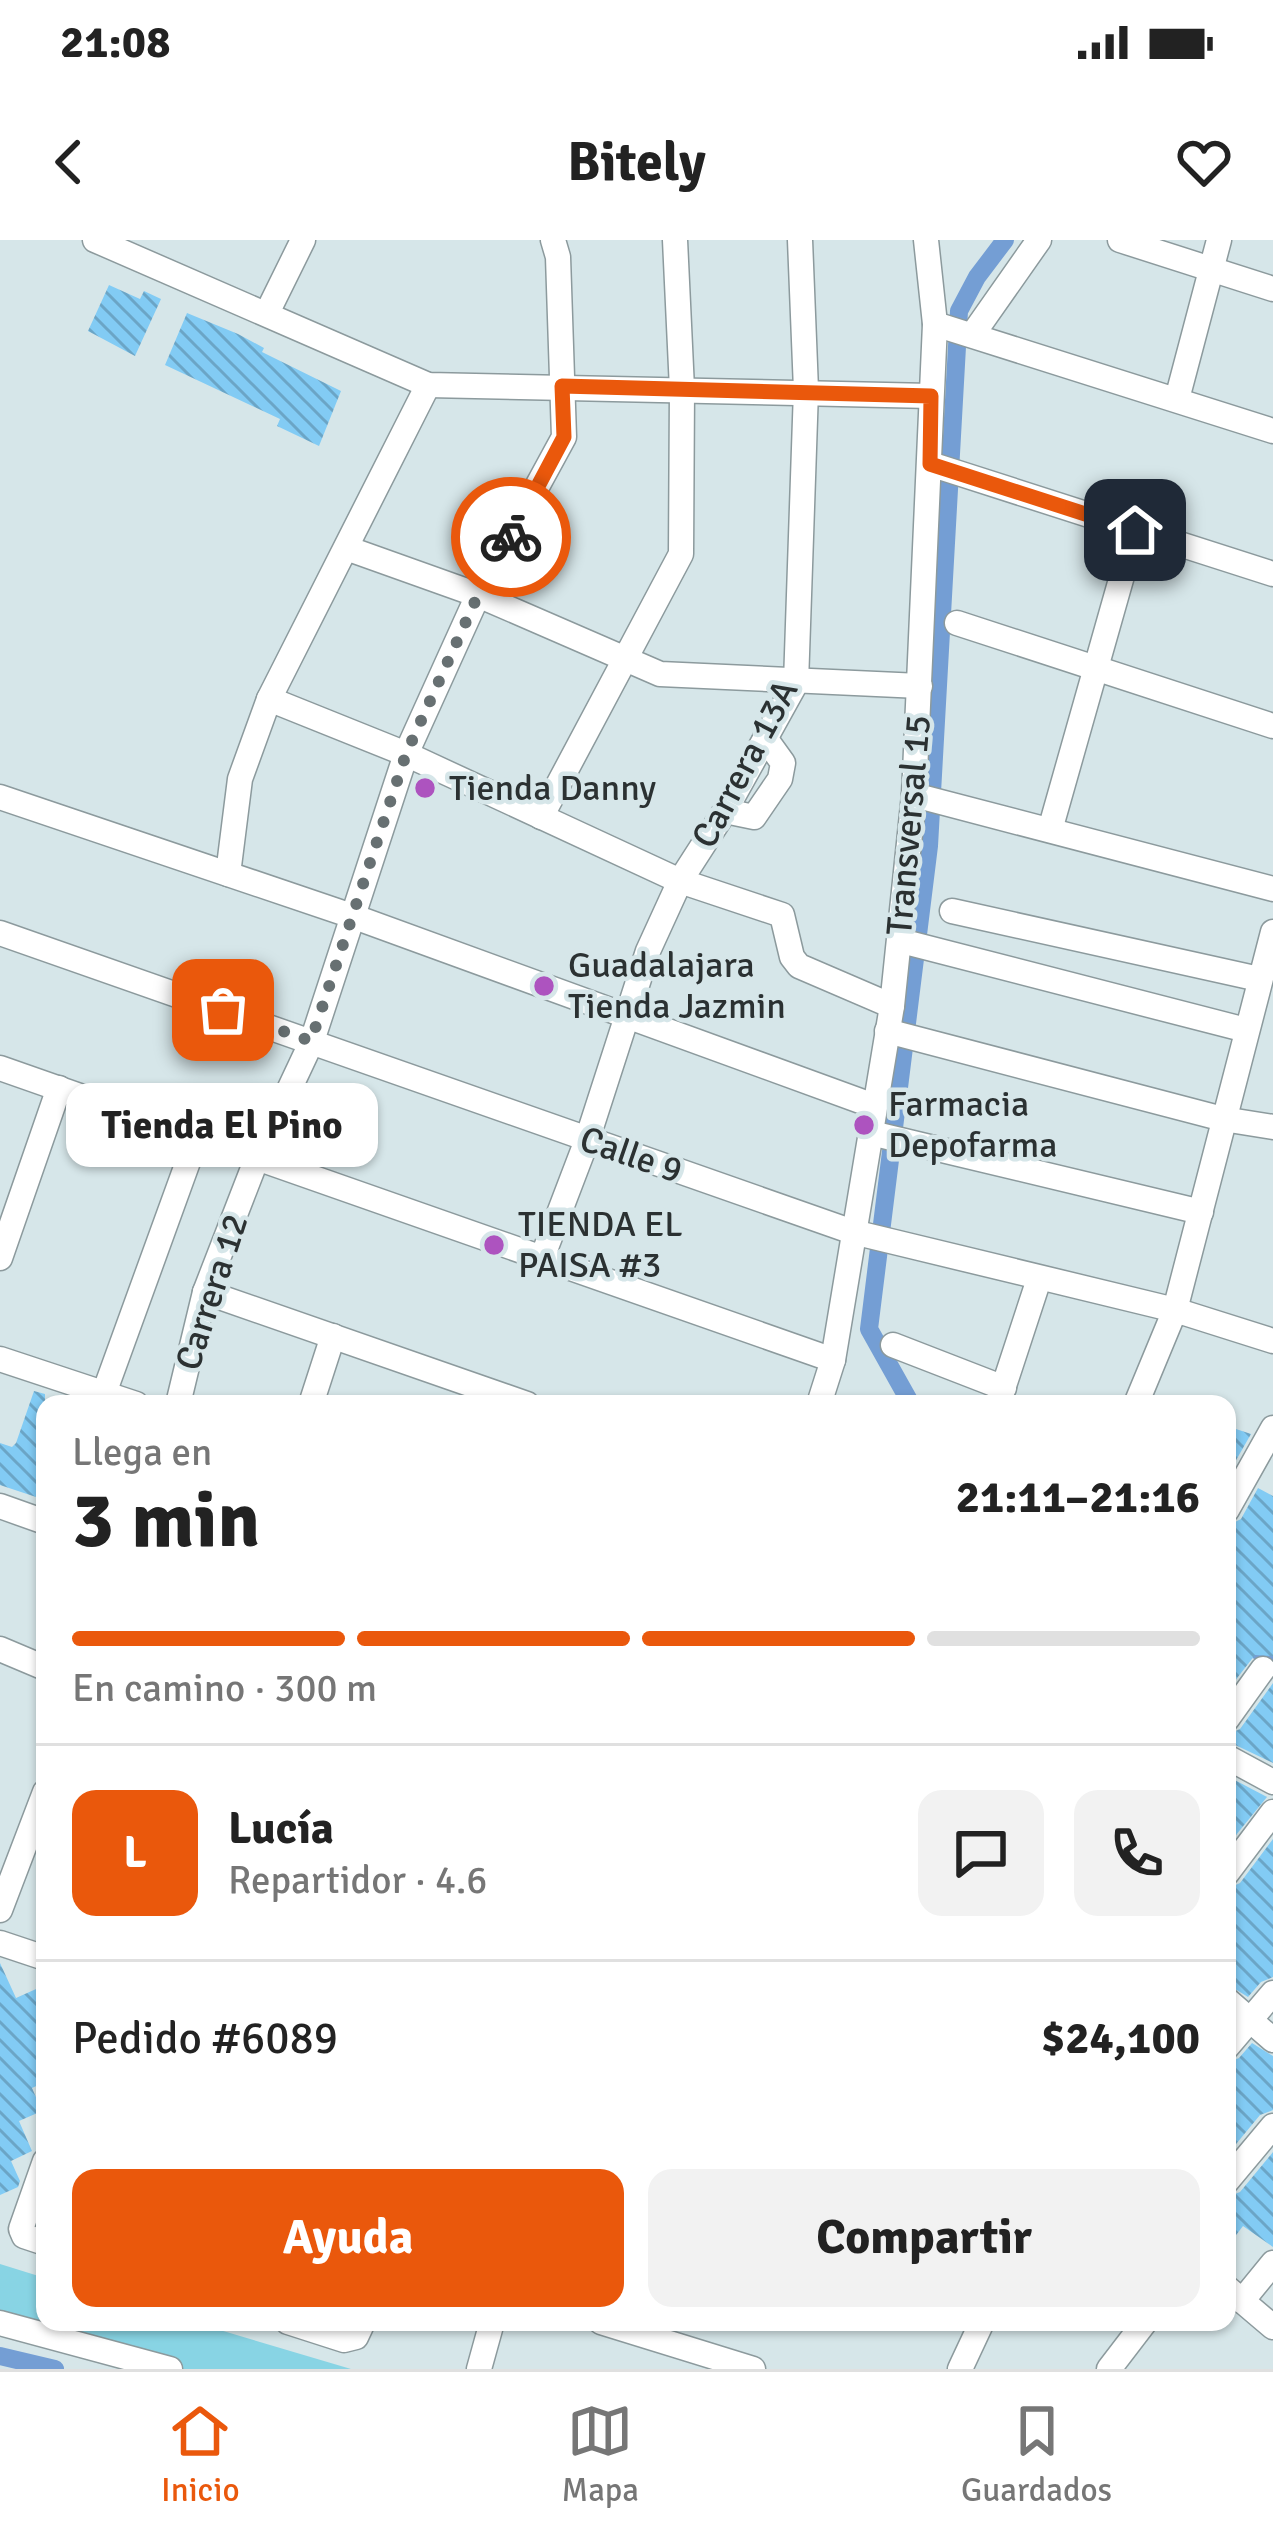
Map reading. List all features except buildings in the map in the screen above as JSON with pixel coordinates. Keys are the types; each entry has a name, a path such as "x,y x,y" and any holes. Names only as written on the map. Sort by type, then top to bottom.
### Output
{"street":[{"path":"94,240 125,245 428,385 931,396"},
{"path":"267,313 303,240"},
{"name":"Carrera 12","path":"180,1395 205,1292 257,1158 311,1041 406,754 478,595 560,450 564,437 554,240"},
{"path":"541,817 681,554 682,389 675,240"},
{"name":"Carrera 13A","path":"542,1258 629,1019 648,951 680,881 796,683 806,391 800,240"},
{"name":"Transversal 15","path":"822,1395 888,1137 874,1106 897,1027 912,943 925,798 920,686 945,468 931,396 955,330 926,240"},
{"path":"1039,240 955,330 1273,431"},
{"path":"1120,240 1273,289"},
{"path":"1177,398 1219,240"},
{"path":"228,874 240,778 269,699 349,549 428,385"},
{"path":"945,468 1273,574"},
{"path":"1050,830 1135,530"},
{"path":"349,549 478,595 660,674 920,686"},
{"path":"957,623 1273,726"},
{"path":"269,699 406,754 680,881 782,915 792,957 799,966 897,1027 1222,1119 1273,1127"},
{"path":"0,797 352,916 874,1106"},
{"path":"925,798 1273,889"},
{"path":"952,911 1259,980"},
{"path":"1140,1395 1174,1310 1273,932"},
{"name":"Calle 9","path":"0,933 860,1233 1174,1310 1273,1341"},
{"path":"912,943 1246,1030"},
{"path":"0,1068 833,1360"},
{"path":"0,1258 7,1220 58,1088"},
{"path":"888,1137 1201,1212"},
{"path":"103,1395 197,1138"},
{"path":"1001,1395 1039,1279"},
{"path":"205,1292 501,1395"},
{"path":"313,1395 333,1336"},
{"path":"893,1345 999,1395"},
{"path":"0,1359 100,1395"},
{"path":"1236,1494 1273,1428"},
{"path":"0,1506 36,1519"},
{"path":"0,1649 36,1665"},
{"path":"1236,1706 1263,1669"},
{"path":"1236,1762 1273,1782"},
{"path":"1236,1861 1273,1812"},
{"path":"0,1910 36,1816"},
{"path":"0,1943 36,1955"},
{"path":"1236,2036 1273,1993"},
{"path":"1236,2008 1273,2039"},
{"path":"1236,2170 1273,2126"},
{"path":"36,2188 22,2229 24,2236 36,2240"},
{"path":"1236,2293 1273,2263"},
{"path":"1236,2297 1273,2326"},
{"path":"0,2323 170,2369"},
{"path":"316,2331 344,2340 359,2331"},
{"path":"478,2369 489,2331"},
{"path":"630,2331 753,2369"},
{"path":"960,2369 978,2331"},
{"path":"1109,2369 1137,2331"}],"shaded area":[{"path":"0,2264 36,2275 36,2331 223,2331 351,2369 168,2369 0,2324"}],"waterway":[{"path":"906,1395 869,1329 929,846 959,311 1005,240"},
{"path":"1236,1640 1273,1658"},
{"path":"0,2356 55,2369"}],"way so far":[{"path":"223,1010 311,1041 406,754 478,595 511,537"}],"place":[{"name":"Tienda Danny","path":"425,788"},
{"name":"Guadalajara Tienda Jazmin","path":"544,986"},
{"name":"Tienda El Pino","path":"223,1010"},
{"name":"Farmacia Depofarma","path":"864,1125"},
{"name":"TIENDA EL PAISA #3","path":"494,1245"}],"route":[{"path":"511,537 560,450 562,386 931,396 930,464 1135,530"}]}
